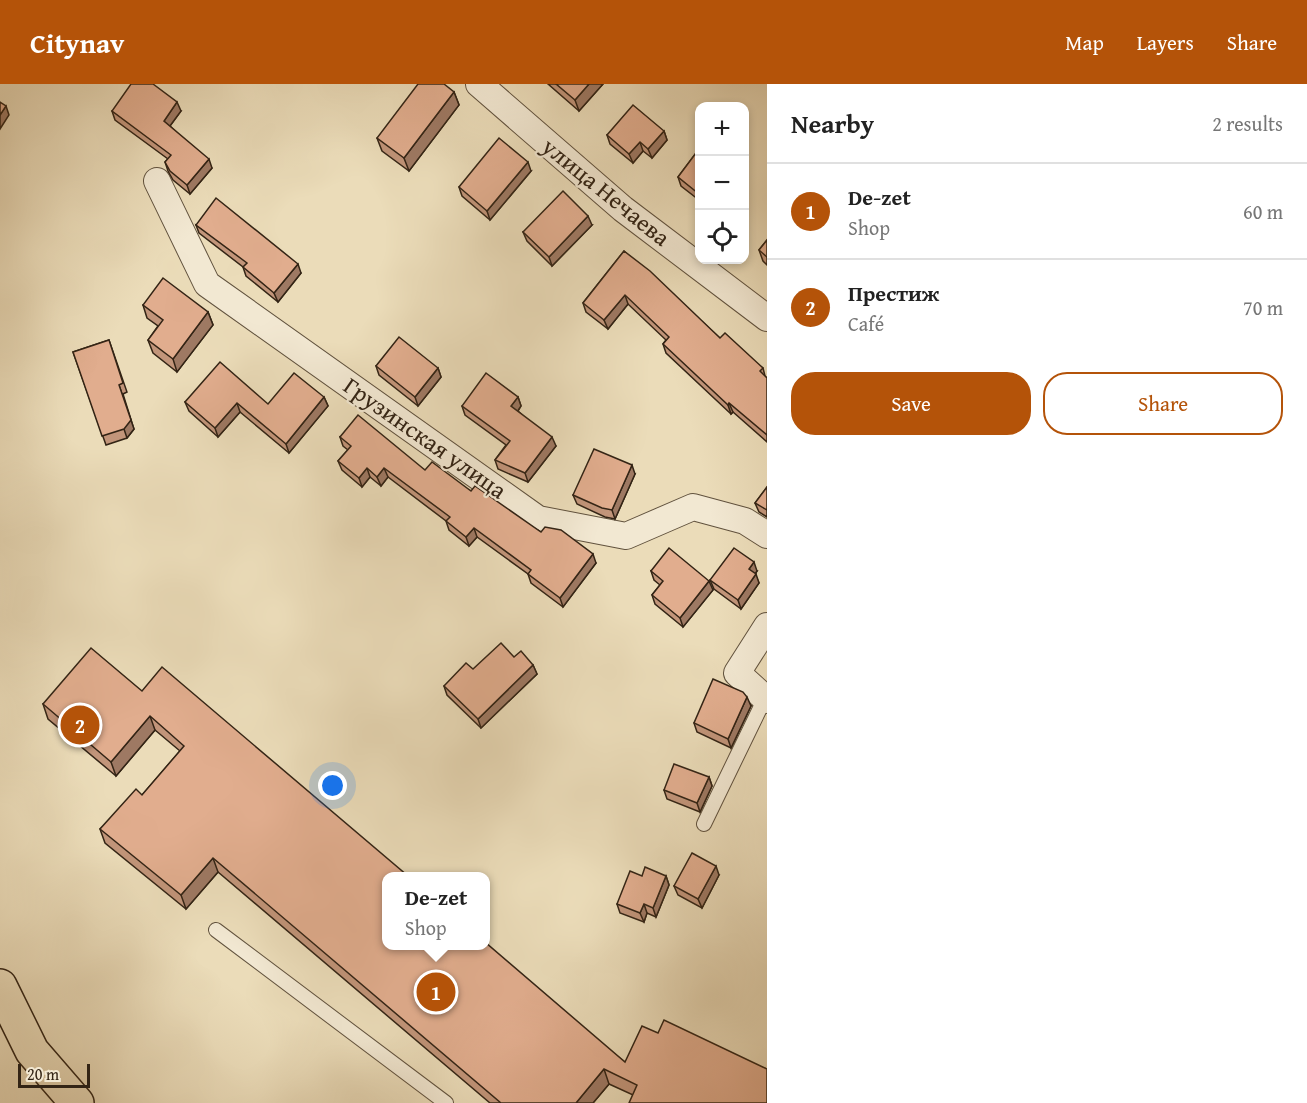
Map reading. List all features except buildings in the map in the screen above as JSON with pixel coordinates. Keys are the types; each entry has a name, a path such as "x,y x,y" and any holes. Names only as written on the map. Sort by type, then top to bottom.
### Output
{"main road":[{"path":"0,986 32,1051 76,1103"}],"street":[{"name":"улица Нечаева","path":"478,84 623,209 767,318"},
{"name":"Грузинская улица","path":"157,181 207,284 538,519 626,536 693,507 746,520 767,534"},
{"path":"766,699 737,673 767,626"}],"lane":[{"path":"704,824 766,699"},
{"path":"216,930 446,1103"}],"place":[{"name":"Престиж","path":"80,725"},
{"name":"De-zet","path":"436,992"}]}
